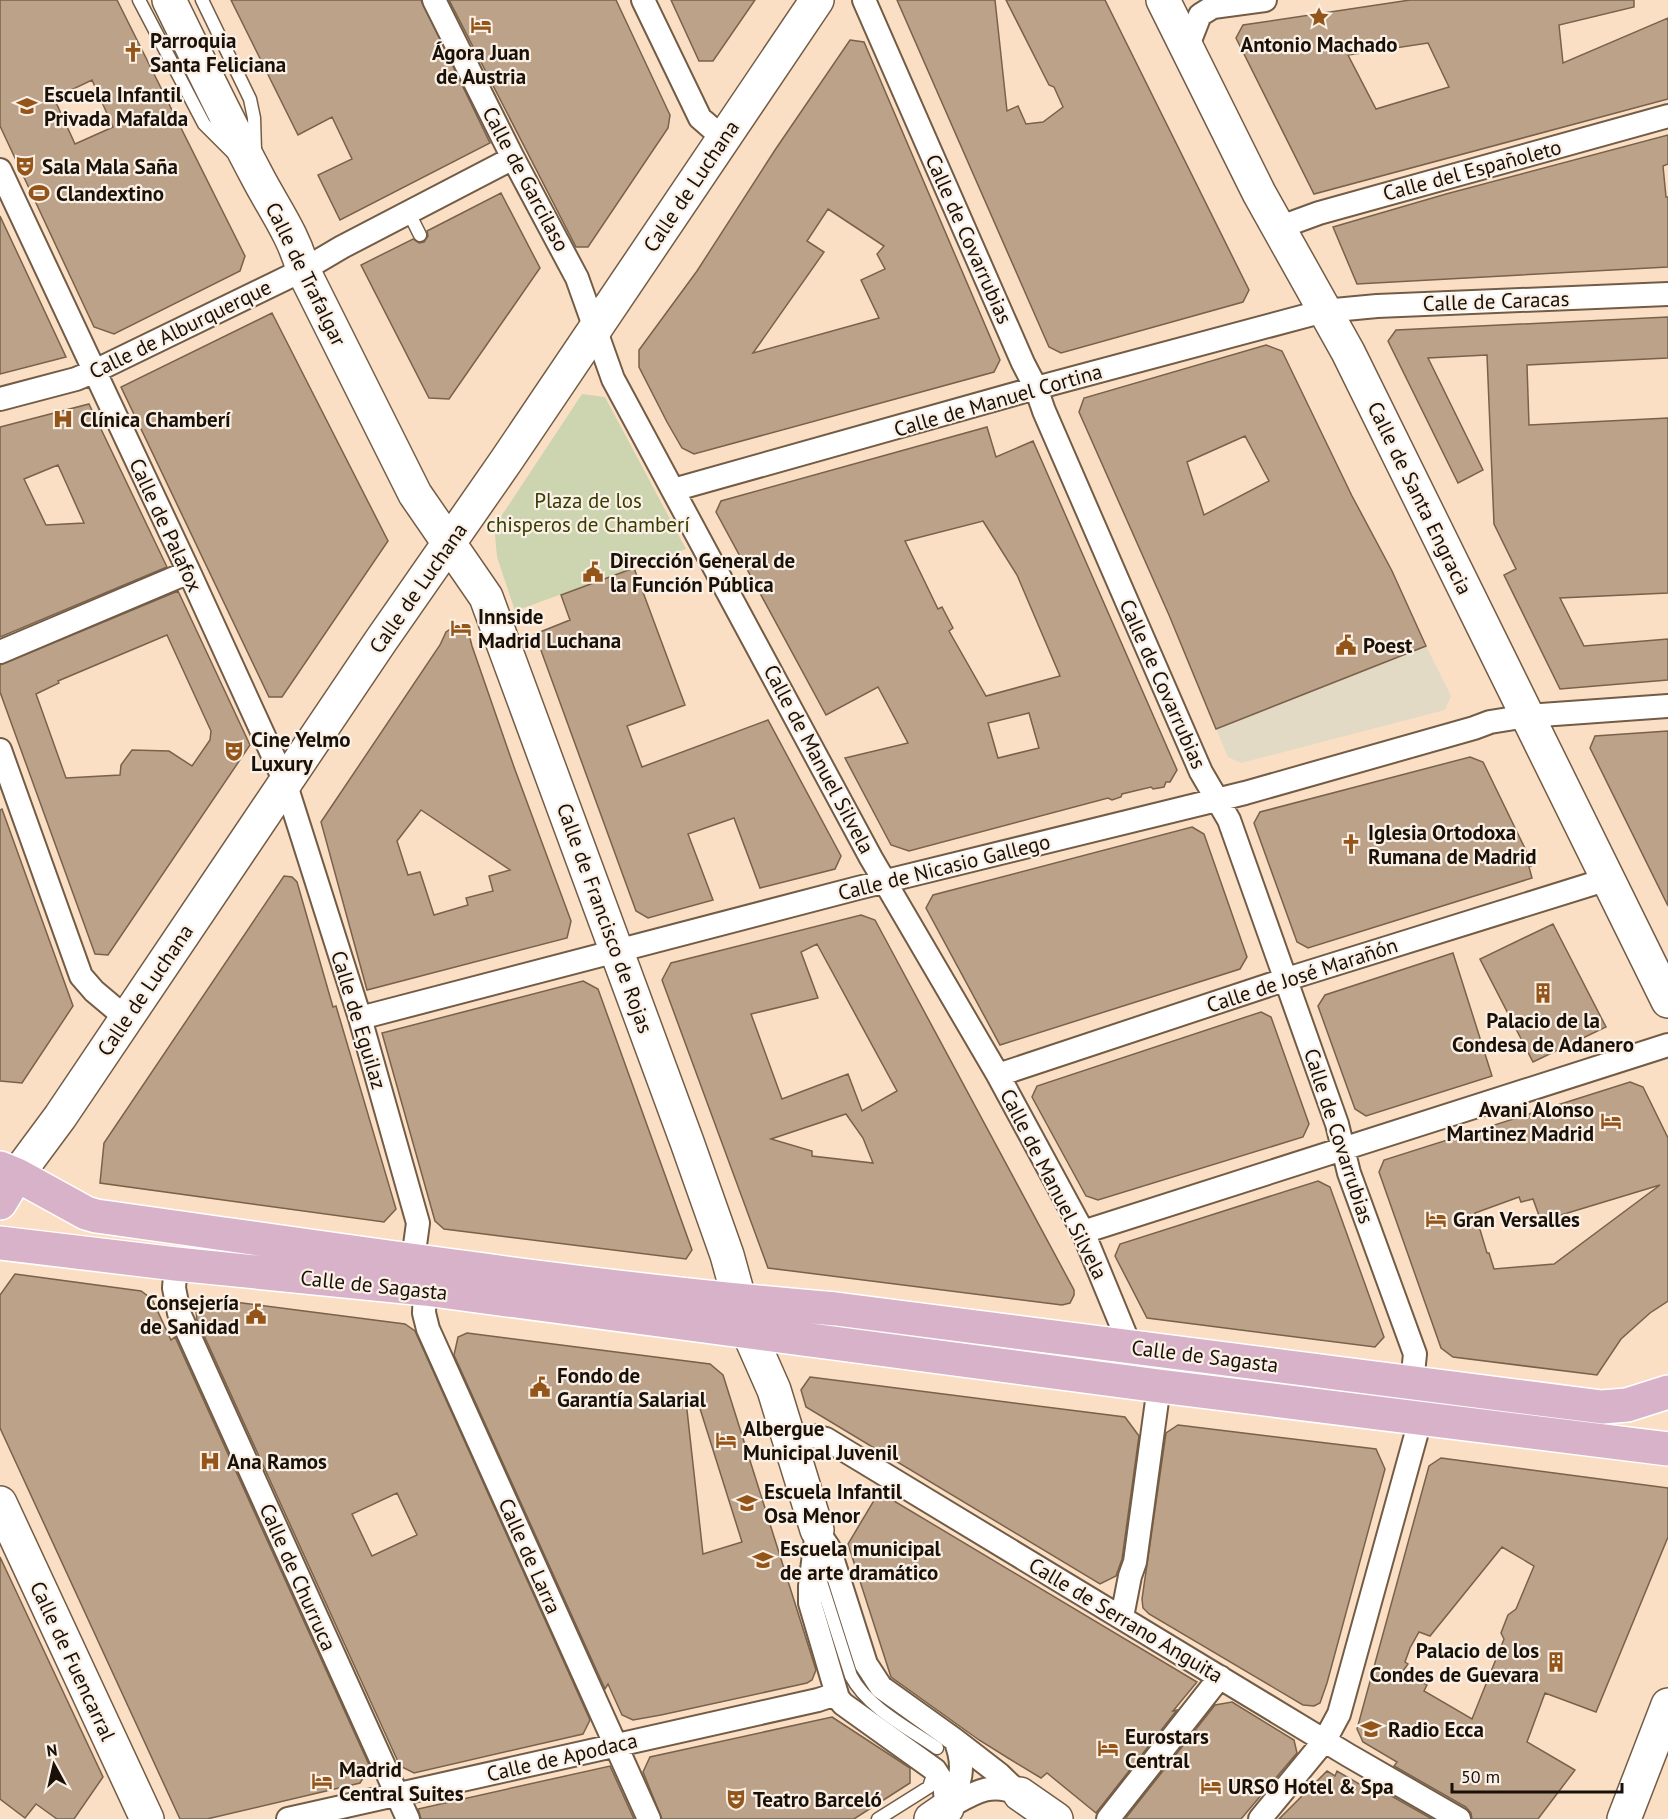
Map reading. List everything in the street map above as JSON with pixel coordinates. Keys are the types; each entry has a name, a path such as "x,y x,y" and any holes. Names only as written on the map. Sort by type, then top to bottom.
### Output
{"main road":[{"name":"Calle de Sagasta","path":"8,1171 86,1214 419,1275 744,1316 1159,1386 1668,1449"},
{"path":"0,1203 8,1171"},
{"name":"Calle de Sagasta","path":"0,1243 176,1264 419,1275"},
{"name":"Calle de Sagasta","path":"744,1316 836,1309 1602,1407 1627,1405 1668,1392"}],"street":[{"name":"Calle de Trafalgar","path":"169,0 257,176 289,232 303,270 415,494 450,543"},
{"name":"Calle de Garcilaso","path":"434,0 513,158 577,278 594,329"},
{"path":"643,0 700,118 723,138"},
{"name":"Calle de Luchana","path":"8,1171 60,1117 817,0"},
{"name":"Calle de Covarrubias","path":"864,0 1036,388 1182,728 1215,800 1229,820 1337,1124 1349,1173 1415,1354 1412,1383"},
{"name":"Calle de Santa Engracia","path":"1163,0 1278,228 1348,352 1668,1001"},
{"path":"1188,48 1200,15 1213,8 1265,0"},
{"name":"Calle del Españoleto","path":"1278,228 1319,213 1668,116"},
{"name":"Calle de Alburquerque","path":"0,399 76,379 95,371 303,270 342,247 513,158"},
{"name":"Calle de Palafox","path":"0,170 285,782"},
{"name":"Calle de Caracas","path":"1324,311 1389,305 1668,294"},
{"name":"Calle de Manuel Cortina","path":"673,490 1036,388 1324,311"},
{"name":"Calle de Manuel Silvela","path":"594,329 613,379 871,858 998,1075 1083,1232 1130,1347"},
{"name":"Calle de Francisco de Rojas","path":"450,543 486,597 618,951 724,1244 744,1316 769,1378 817,1530"},
{"path":"0,652 189,572"},
{"name":"Calle de Nicasio Gallego","path":"360,1017 886,881 1215,800 1451,735 1490,722 1527,716 1668,706"},
{"path":"0,750 81,976 94,991 126,1018"},
{"name":"Calle de Eguilaz","path":"285,782 360,1017 418,1223 419,1275"},
{"name":"Calle de José Marañón","path":"998,1075 1287,979 1608,879"},
{"path":"1083,1232 1668,1045"},
{"name":"Calle de Churruca","path":"176,1264 175,1295 179,1313 408,1819"},
{"name":"Calle de Larra","path":"419,1275 428,1329 649,1819"},
{"path":"1122,1617 1135,1562 1159,1386"},
{"path":"1260,1819 1325,1740 1339,1714 1421,1417"},
{"name":"Calle de Serrano Anguita","path":"789,1441 812,1436 826,1439 1459,1819"},
{"name":"Calle de Fuencarral","path":"0,1503 11,1538 147,1819"},
{"path":"817,1530 810,1603 835,1691 843,1704 962,1762 962,1774 955,1795 939,1814"},
{"path":"817,1530 829,1548 866,1664 881,1687 941,1751 999,1774 1020,1794 1056,1819"},
{"path":"1108,1819 1220,1677"},
{"name":"Calle de Apodaca","path":"288,1819 818,1700 830,1696 835,1691"},
{"path":"1624,1819 1668,1705"},
{"path":"939,1814 947,1795 942,1779 941,1751"},
{"path":"939,1814 977,1792 993,1788 1007,1789 1020,1794"}],"lane":[{"path":"139,0 204,124 257,176"},
{"path":"202,0 252,103 257,176"},
{"path":"409,213 420,235"},
{"path":"878,1819 928,1787 941,1751"}],"shaded area":[{"path":"1426,646 1451,696 1445,710 1241,763 1228,757 1216,729"}],"green space":[{"name":"Plaza de los chisperos de Chamberí","path":"582,394 605,397 686,549 515,611 497,557 495,535 500,518"}],"building":[{"path":"0,0 117,0 245,256 240,271 114,334 94,327 0,126","holes":["92,80 113,127 75,144 54,98"]},
{"path":"231,0 421,0 490,143 340,220 318,175 352,159 332,117 298,135"},
{"path":"449,0 616,0 670,115 668,128 588,247 576,247"},
{"path":"671,0 755,0 713,61 699,61"},
{"path":"897,0 995,0 1007,111 1018,106 1026,124 1043,122 1063,107 1054,87 1049,85 1006,0 1105,0 1249,290 1243,302 1061,353 1049,347"},
{"path":"1410,0 1634,0 1634,7 1559,25 1563,63 1668,18 1668,99 1314,194 1236,38 1243,25","holes":["1428,43 1449,87 1376,109 1348,55"]},
{"path":"850,40 864,42 1000,360 994,372 694,454 682,448 667,422 639,367 639,350 697,271","holes":["828,209 884,246 877,254 885,269 861,280 879,318 753,353 824,252 807,241"]},
{"path":"1668,135 1668,164 1663,166 1666,197 1668,197 1668,267 1357,284 1333,227 1446,194"},
{"path":"501,193 540,268 449,399 429,398 361,265 413,239 419,243 424,242 428,236 427,231"},
{"path":"0,216 66,357 0,374"},
{"path":"272,313 388,541 282,697 269,697 121,387"},
{"path":"1668,317 1668,358 1527,365 1529,425 1668,418 1668,593 1560,598 1584,646 1668,639 1668,680 1560,689 1504,575 1516,569 1494,524 1487,355 1428,358 1483,470 1458,483 1388,341 1396,330"},
{"path":"1266,345 1282,351 1352,496 1392,571 1426,646 1216,729 1169,615 1079,412 1084,398","holes":["1245,436 1269,481 1204,515 1187,462"]},
{"path":"89,404 167,567 0,637 0,427","holes":["58,465 84,523 46,525 24,479"]},
{"path":"987,427 996,457 1033,441 1177,770 1170,782 1166,782 1164,787 1153,789 1151,787 1122,794 1121,797 1112,800 1108,798 909,851 891,845 845,758 908,743 878,687 826,715 716,512 721,501","holes":["983,521 1017,575 1060,676 986,696 949,631 953,628 942,607 938,609 905,541","1029,713 1039,748 998,758 988,723"]},
{"path":"634,568 685,705 627,726 642,767 768,720 841,856 835,869 760,888 734,818 688,834 713,900 648,918 636,911 535,634 570,620 561,595"},
{"path":"178,591 250,745 108,955 95,954 0,692 0,665","holes":["167,635 211,731 210,740 192,766 169,751 132,750 121,765 120,775 66,778 36,694 59,683 58,681"]},
{"path":"452,628 461,628 470,638 514,767 571,921 567,938 367,990 321,822 440,645 446,632","holes":["421,810 510,870 489,876 493,891 466,898 468,905 434,915 420,872 408,875 397,841"]},
{"path":"1668,731 1668,906 1590,748 1595,736"},
{"path":"1470,757 1483,762 1533,865 1529,867 1532,878 1308,948 1297,942 1254,823 1260,812"},
{"path":"2,809 73,1006 22,1083 0,1081 0,810"},
{"path":"1192,827 1204,834 1247,957 1240,969 1000,1045 926,908 933,895"},
{"path":"284,876 292,877 297,882 396,1209 384,1222 100,1183 104,1143"},
{"path":"861,915 875,920 1074,1290 1070,1303 1062,1305 768,1268 662,980 671,963","holes":["817,944 897,1091 862,1111 848,1074 782,1099 751,1014 818,998 801,952","846,1114 863,1138 873,1163 812,1156 812,1151 771,1139"]},
{"name":"Palacio de la Condesa de Adanero","path":"1553,924 1606,1027 1533,1062 1480,959"},
{"path":"1453,953 1492,1076 1366,1116 1355,1109 1318,1006 1325,995"},
{"path":"583,981 598,989 692,1250 686,1259 444,1229 435,1221 382,1033"},
{"path":"1261,1012 1271,1017 1309,1124 1303,1137 1098,1200 1086,1196 1032,1097 1037,1086"},
{"path":"1630,1082 1643,1087 1668,1138 1668,1301 1650,1313 1621,1339 1597,1375 1453,1357 1441,1348 1379,1172 1384,1160","holes":["1660,1185 1554,1264 1494,1269 1475,1213 1519,1197 1521,1202 1533,1199 1541,1221"]},
{"path":"1318,1181 1330,1187 1384,1337 1375,1347 1147,1318 1115,1256 1120,1244"},
{"path":"15,1274 141,1291 152,1299 171,1340 175,1337 370,1767 360,1783 207,1819 180,1819 0,1428 0,1295"},
{"path":"211,1299 405,1324 415,1331 590,1720 583,1734 414,1773 400,1766 197,1320 196,1311 199,1303","holes":["397,1493 417,1535 372,1556 352,1514"]},
{"path":"467,1333 710,1364 723,1375 816,1670 812,1680 661,1715 633,1720 622,1715 608,1684 605,1689 454,1355 458,1337","holes":["697,1399 742,1542 703,1554 686,1401"]},
{"path":"810,1377 1125,1417 1139,1436 1122,1559 1116,1576 1100,1584 806,1407 801,1390"},
{"path":"1178,1425 1376,1449 1385,1469 1327,1683 1320,1703 1314,1706 1303,1705 1149,1614 1143,1608 1142,1599 1166,1433"},
{"path":"1441,1458 1668,1488 1668,1537 1596,1712 1545,1693 1527,1742 1575,1770 1538,1819 1472,1819 1466,1807 1394,1766 1397,1762 1363,1742 1357,1729 1429,1466","holes":["1502,1547 1534,1566 1516,1609 1508,1615 1501,1633 1504,1639 1472,1719 1424,1691 1427,1685 1403,1671 1408,1664 1405,1662 1410,1648 1419,1632 1430,1636"]},
{"path":"879,1492 1197,1682 1096,1813 1047,1773 1041,1778 1008,1758 891,1677 848,1544"},
{"path":"0,1557 103,1777 74,1819 57,1819 36,1804 25,1818 0,1799"},
{"name":"URSO Hotel & Spa","path":"1232,1702 1294,1740 1297,1753 1241,1819 1125,1819 1215,1705"},
{"path":"832,1717 910,1768 910,1783 854,1819 662,1819 643,1772 650,1757"},
{"path":"610,1766 634,1819 421,1819 418,1809"},
{"path":"1327,1771 1335,1776 1337,1771 1378,1795 1381,1790 1432,1819 1279,1819"}],"place":[{"name":"Antonio Machado","path":"1319,17"},
{"name":"Ágora Juan de Austria","path":"481,25"},
{"name":"Parroquia Santa Feliciana","path":"133,52"},
{"name":"Escuela Infantil Privada Mafalda","path":"27,106"},
{"name":"Sala Mala Saña","path":"25,166"},
{"name":"Clandextino","path":"39,193"},
{"name":"Clínica Chamberí","path":"63,419"},
{"name":"Dirección General de la Función Pública","path":"593,572"},
{"name":"Innside Madrid Luchana","path":"461,628"},
{"name":"Poest","path":"1346,645"},
{"name":"Cine Yelmo Luxury","path":"234,751"},
{"name":"Iglesia Ortodoxa Rumana de Madrid","path":"1351,844"},
{"name":"Palacio de la Condesa de Adanero","path":"1543,993"},
{"name":"Avani Alonso Martinez Madrid","path":"1611,1121"},
{"name":"Gran Versalles","path":"1436,1219"},
{"name":"Consejería de Sanidad","path":"256,1314"},
{"name":"Fondo de Garantía Salarial","path":"540,1387"},
{"name":"Albergue Municipal Juvenil","path":"726,1440"},
{"name":"Ana Ramos","path":"210,1461"},
{"name":"Escuela Infantil Osa Menor","path":"747,1503"},
{"name":"Escuela municipal de arte dramático","path":"763,1560"},
{"name":"Palacio de los Condes de Guevara","path":"1556,1662"},
{"name":"Radio Ecca","path":"1371,1729"},
{"name":"Eurostars Central","path":"1108,1748"},
{"name":"Madrid Central Suites","path":"322,1781"},
{"name":"URSO Hotel & Spa","path":"1211,1786"},
{"name":"Teatro Barceló","path":"736,1799"}]}
